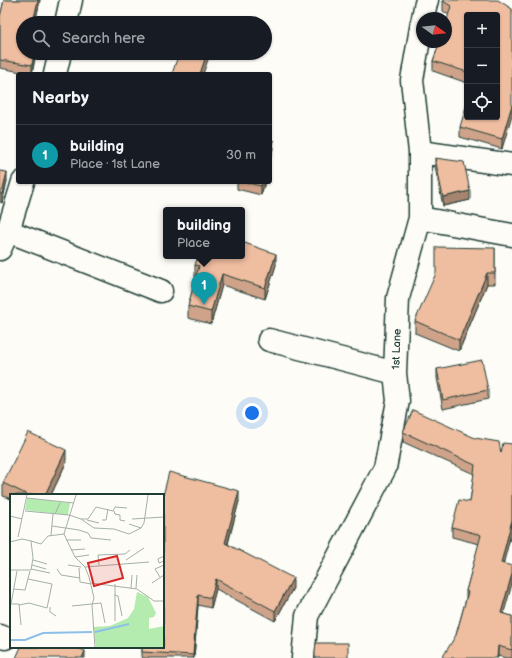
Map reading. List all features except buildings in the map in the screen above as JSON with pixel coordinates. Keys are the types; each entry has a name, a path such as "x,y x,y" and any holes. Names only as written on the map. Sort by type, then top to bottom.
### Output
{"street":[{"path":"68,16 71,0"},
{"path":"424,12 427,0"},
{"name":"1st Lane","path":"303,658 307,616 386,468 398,401 395,373 398,298 420,218 420,152 412,80 418,48"},
{"path":"55,72 58,60"},
{"path":"420,152 512,165"},
{"path":"22,184 4,240 160,291"},
{"path":"420,218 512,235"},
{"path":"270,340 395,373"}],"place":[{"name":"building","path":"204,305"}]}
